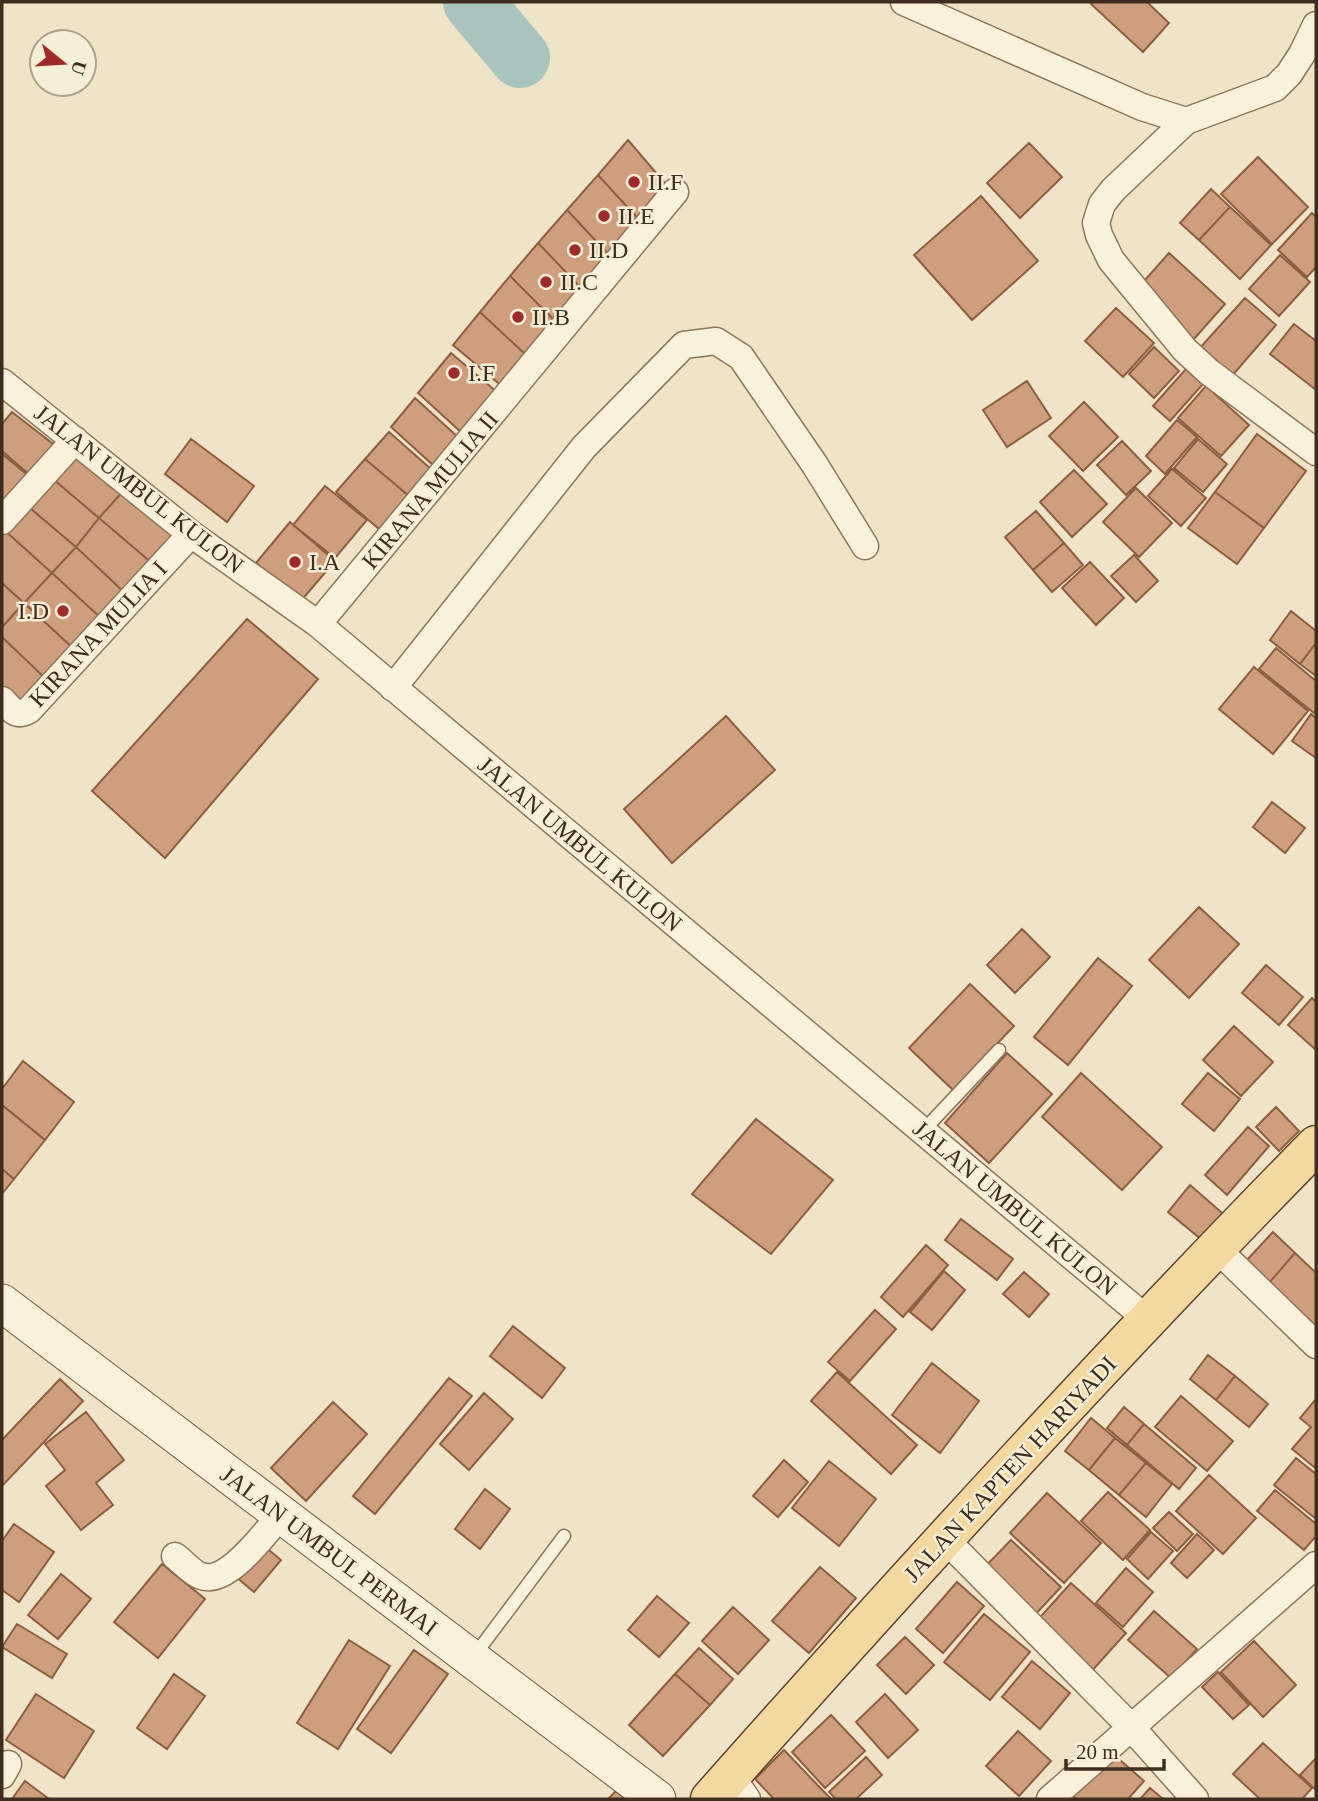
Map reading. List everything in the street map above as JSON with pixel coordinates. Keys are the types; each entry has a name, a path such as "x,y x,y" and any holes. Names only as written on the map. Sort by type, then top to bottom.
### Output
{"main road":[{"name":"JALAN KAPTEN HARIYADI","path":"729,1792 946,1539 1148,1320 1316,1145"},
{"name":"JALAN UMBUL PERMAI","path":"5,1312 281,1515 657,1799"}],"street":[{"path":"904,2 1142,107 1186,121"},
{"path":"1316,25 1296,64 1275,88 1186,121 1113,190 1102,204 1096,223 1111,260 1185,350 1209,372 1316,452"},
{"name":"KIRANA MULIA II","path":"318,624 675,192"},
{"path":"393,688 584,447 684,345 716,341 741,357 815,465 865,545"},
{"name":"JALAN UMBUL KULON","path":"2,382 191,534 318,624 1148,1320"},
{"path":"2,521 75,440"},
{"name":"KIRANA MULIA I","path":"2,700 15,713 29,710 191,534"},
{"path":"1216,1248 1316,1345"},
{"path":"175,1556 201,1576 216,1578 230,1571 281,1515"},
{"path":"946,1539 1131,1727 1195,1799"},
{"path":"1050,1799 1316,1565"}],"lane":[{"path":"923,1130 999,1050"},
{"path":"471,1659 564,1536"}],"building":[{"path":"1147,2 1169,23 1143,52 1091,4"},
{"name":"II.F","path":"628,140 669,188 640,221 598,175"},
{"path":"1029,143 1062,177 1020,218 987,183"},
{"path":"1258,157 1308,207 1272,244 1221,194"},
{"name":"II.E","path":"598,175 640,221 611,257 567,210"},
{"path":"1211,189 1230,207 1199,240 1180,223"},
{"path":"981,196 1038,261 972,320 914,255"},
{"path":"1230,207 1271,245 1240,279 1199,240"},
{"name":"II.D","path":"567,210 611,257 582,289 538,243"},
{"path":"1312,213 1316,217 1316,267 1307,277 1278,250"},
{"name":"II.C","path":"538,243 582,289 555,321 510,276"},
{"path":"1169,253 1225,304 1193,340 1137,289"},
{"path":"1280,255 1310,282 1279,316 1249,289"},
{"name":"II.B","path":"510,276 555,321 527,356 480,312"},
{"path":"1245,298 1276,325 1231,377 1199,349"},
{"path":"1116,308 1154,343 1123,377 1085,341"},
{"path":"480,312 527,356 503,387 453,345"},
{"path":"1294,324 1316,341 1316,390 1270,354"},
{"path":"1154,347 1179,371 1154,398 1129,374"},
{"name":"I.F","path":"451,353 498,393 462,433 418,393"},
{"path":"1186,369 1203,384 1170,421 1153,406"},
{"path":"1027,381 1051,418 1007,447 983,410"},
{"path":"1206,386 1249,425 1221,456 1178,418"},
{"path":"415,398 458,437 434,466 391,427"},
{"path":"1084,402 1118,437 1083,471 1049,436"},
{"path":"12,412 57,447 31,476 2,451 2,424"},
{"path":"1177,420 1197,437 1165,474 1146,456"},
{"path":"389,432 431,469 409,496 365,459"},
{"path":"1257,434 1306,471 1264,528 1215,492"},
{"path":"191,439 254,486 227,522 165,474"},
{"path":"1198,439 1227,464 1203,492 1174,468"},
{"path":"1122,441 1151,471 1126,495 1097,465"},
{"path":"72,446 125,489 99,518 47,474"},
{"path":"2,454 30,477 2,510"},
{"path":"365,459 409,496 379,529 336,492"},
{"path":"1172,469 1206,498 1181,526 1148,496"},
{"path":"1074,470 1107,504 1072,537 1040,502"},
{"path":"47,474 99,518 76,547 24,503"},
{"path":"325,486 367,520 335,558 293,525"},
{"path":"1136,488 1172,523 1139,557 1103,522"},
{"path":"125,489 180,536 153,564 99,518"},
{"path":"1215,492 1264,528 1237,564 1188,528"},
{"path":"24,503 76,547 52,573 2,528"},
{"path":"1036,511 1064,543 1033,570 1005,537"},
{"path":"99,518 153,564 125,593 76,547"},
{"name":"I.A","path":"290,522 335,561 300,602 256,563"},
{"path":"2,528 52,573 24,603 2,583"},
{"path":"1064,543 1083,565 1052,592 1033,570"},
{"path":"76,547 125,593 102,619 52,573"},
{"path":"1134,555 1158,581 1136,602 1111,576"},
{"path":"1090,562 1124,598 1096,625 1062,588"},
{"name":"I.D","path":"52,573 102,619 74,649 24,603"},
{"path":"2,583 24,603 2,627"},
{"path":"24,603 74,649 47,680 2,637 2,627"},
{"path":"1291,611 1316,631 1316,643 1300,664 1270,640"},
{"path":"247,619 318,679 165,858 92,791"},
{"path":"2,637 47,680 20,711 2,693"},
{"path":"1316,643 1316,676 1300,664"},
{"path":"1276,648 1316,681 1314,713 1259,669"},
{"path":"1254,667 1308,711 1273,754 1219,709"},
{"path":"1311,714 1316,718 1316,758 1292,741"},
{"path":"726,716 775,770 672,863 624,809"},
{"path":"1272,802 1305,828 1285,853 1253,827"},
{"path":"1199,907 1239,944 1189,998 1149,960"},
{"path":"1022,929 1050,957 1015,993 987,965"},
{"path":"1098,958 1132,986 1068,1065 1034,1037"},
{"path":"1266,965 1303,997 1279,1025 1242,993"},
{"path":"970,984 1014,1026 953,1090 909,1048"},
{"path":"1312,998 1316,1002 1316,1050 1288,1025"},
{"path":"1234,1026 1273,1062 1241,1096 1203,1060"},
{"path":"1007,1053 1052,1094 989,1163 945,1123"},
{"path":"23,1061 74,1102 45,1140 2,1105 2,1089"},
{"path":"1081,1073 1162,1147 1122,1190 1042,1117"},
{"path":"1208,1073 1240,1099 1214,1131 1182,1104"},
{"path":"2,1105 45,1140 14,1179 2,1169"},
{"path":"1276,1107 1299,1131 1279,1151 1256,1127"},
{"path":"756,1119 833,1180 771,1254 692,1194"},
{"path":"1248,1127 1269,1146 1227,1195 1205,1175"},
{"path":"2,1169 14,1179 2,1194"},
{"path":"1190,1185 1228,1218 1207,1244 1168,1212"},
{"path":"961,1219 1013,1259 997,1280 945,1240"},
{"path":"1273,1232 1295,1253 1269,1283 1246,1261"},
{"path":"926,1245 948,1265 903,1317 881,1297"},
{"path":"1295,1253 1316,1273 1316,1326 1269,1283"},
{"path":"944,1271 965,1290 932,1330 910,1312"},
{"path":"1024,1272 1049,1294 1029,1317 1003,1294"},
{"path":"875,1310 896,1329 850,1381 828,1362"},
{"path":"513,1326 565,1368 542,1398 490,1356"},
{"path":"1208,1355 1235,1376 1216,1400 1190,1379"},
{"path":"932,1363 979,1401 940,1453 892,1415"},
{"path":"837,1372 917,1445 891,1474 811,1401"},
{"path":"1235,1376 1268,1404 1249,1427 1216,1400"},
{"path":"449,1378 472,1396 375,1514 353,1496"},
{"path":"60,1379 83,1401 2,1486 2,1440"},
{"path":"484,1393 513,1419 469,1470 440,1444"},
{"path":"1181,1396 1233,1441 1207,1471 1155,1427"},
{"path":"1316,1399 1314,1467 1292,1449 1311,1427 1300,1418"},
{"path":"333,1402 367,1434 306,1501 271,1468"},
{"path":"1124,1407 1144,1424 1127,1445 1107,1428"},
{"path":"86,1412 124,1460 96,1483 113,1505 81,1530 46,1486 65,1470 45,1444"},
{"path":"1091,1418 1115,1438 1089,1470 1065,1451"},
{"path":"1144,1424 1196,1468 1179,1489 1127,1445"},
{"path":"1115,1438 1146,1463 1119,1495 1089,1470"},
{"path":"1296,1458 1316,1474 1316,1519 1274,1485"},
{"path":"784,1460 808,1482 778,1517 753,1496"},
{"path":"829,1461 876,1499 839,1546 792,1508"},
{"path":"1146,1463 1172,1484 1146,1517 1119,1495"},
{"path":"1209,1475 1256,1518 1223,1554 1176,1511"},
{"path":"485,1489 510,1509 480,1549 455,1529"},
{"path":"1275,1490 1316,1524 1316,1536 1304,1550 1257,1511"},
{"path":"1108,1492 1150,1530 1123,1560 1081,1521"},
{"path":"1047,1493 1101,1543 1064,1583 1010,1533"},
{"path":"1169,1512 1193,1534 1177,1551 1153,1528"},
{"path":"14,1524 54,1552 19,1602 2,1590 2,1541"},
{"path":"1151,1532 1173,1551 1148,1579 1127,1559"},
{"path":"1197,1534 1214,1550 1187,1578 1171,1563"},
{"path":"1011,1540 1061,1587 1030,1620 980,1572"},
{"path":"263,1545 281,1560 254,1592 236,1577"},
{"path":"162,1564 205,1599 158,1658 114,1622"},
{"path":"820,1567 856,1598 809,1653 772,1621"},
{"path":"1126,1568 1153,1592 1123,1627 1096,1603"},
{"path":"61,1574 91,1599 58,1639 28,1615"},
{"path":"957,1582 984,1606 943,1653 916,1629"},
{"path":"1071,1583 1126,1633 1089,1674 1034,1624"},
{"path":"657,1596 689,1623 659,1657 628,1630"},
{"path":"733,1607 769,1640 738,1674 702,1641"},
{"path":"1154,1611 1197,1649 1171,1678 1128,1640"},
{"path":"984,1614 1030,1652 990,1700 944,1662"},
{"path":"17,1624 67,1654 52,1678 2,1647"},
{"path":"905,1637 934,1665 906,1694 877,1665"},
{"path":"349,1640 390,1666 338,1749 297,1723"},
{"path":"1254,1641 1296,1685 1263,1717 1221,1672"},
{"path":"699,1648 733,1679 710,1705 675,1674"},
{"path":"414,1650 448,1674 391,1753 357,1729"},
{"path":"1032,1661 1070,1693 1040,1729 1002,1697"},
{"path":"1218,1672 1249,1705 1233,1719 1202,1687"},
{"path":"174,1674 205,1696 167,1749 137,1728"},
{"path":"675,1674 710,1705 663,1756 629,1725"},
{"path":"36,1694 94,1731 64,1778 6,1740"},
{"path":"885,1694 918,1730 888,1758 856,1722"},
{"path":"831,1715 865,1751 825,1788 792,1752"},
{"path":"1018,1731 1051,1761 1019,1796 986,1766"},
{"path":"1263,1743 1312,1788 1302,1799 1260,1799 1233,1774"},
{"path":"784,1750 831,1799 774,1799 755,1779"},
{"path":"1112,1753 1144,1781 1128,1799 1073,1797"},
{"path":"866,1757 882,1775 856,1799 836,1799 829,1792"},
{"path":"1316,1758 1316,1790 1300,1775"},
{"path":"25,1781 49,1799 12,1799"},
{"path":"1150,1788 1163,1799 1140,1799"},
{"path":"616,1791 626,1799 608,1799"}],"waterway":[{"path":"473,2 520,58"}],"place":[{"name":"II.F","path":"634,182"},
{"name":"II.E","path":"604,216"},
{"name":"II.D","path":"575,250"},
{"name":"II.C","path":"546,282"},
{"name":"II.B","path":"518,317"},
{"name":"I.F","path":"454,373"},
{"name":"I.A","path":"295,562"},
{"name":"I.D","path":"63,611"}]}
